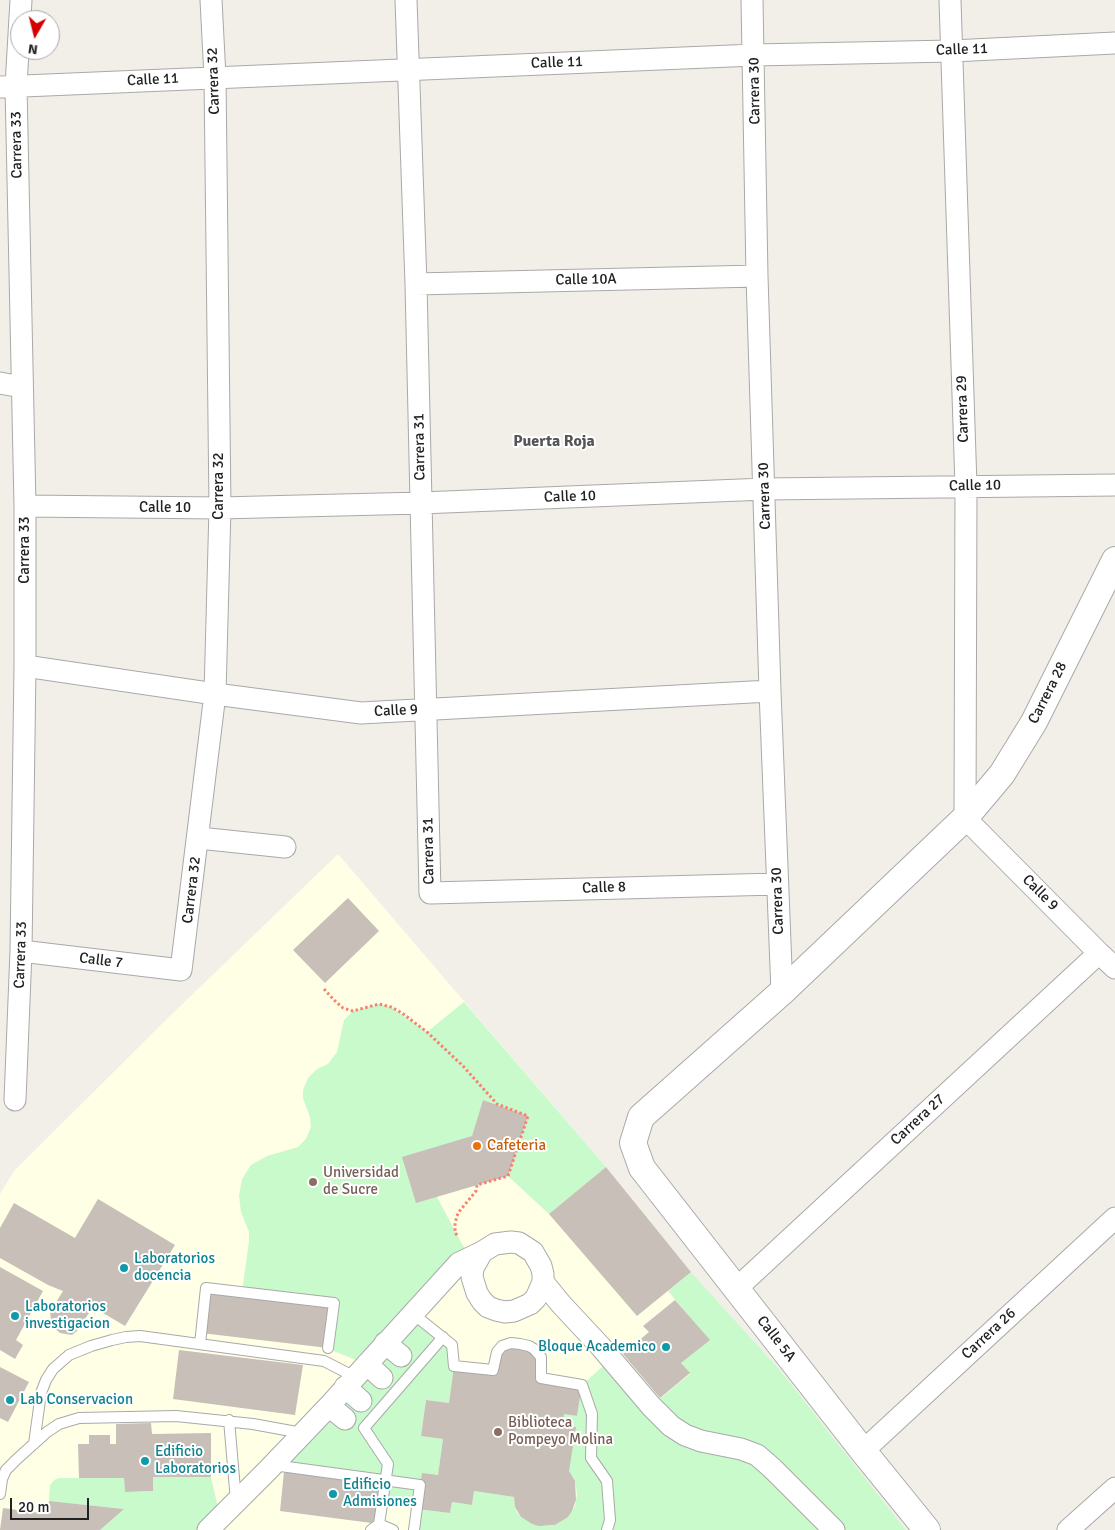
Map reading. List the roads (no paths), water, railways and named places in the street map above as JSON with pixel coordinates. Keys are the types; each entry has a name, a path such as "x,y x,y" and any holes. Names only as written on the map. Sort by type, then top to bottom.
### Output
{"street":[{"name":"Carrera 33","path":"15,1100 21,951 25,506 22,387 8,87 21,0"},
{"name":"Carrera 32","path":"181,970 215,694 220,508 215,77 211,0"},
{"name":"Carrera 31","path":"406,0 416,284 430,893"},
{"name":"Carrera 30","path":"752,0 757,276 782,992"},
{"name":"Carrera 29","path":"950,0 966,486 965,818"},
{"name":"Calle 11","path":"8,87 754,55 952,50 1115,42"},
{"name":"Calle 10A","path":"416,284 757,276"},
{"path":"0,382 22,387"},
{"name":"Calle 10","path":"25,506 220,508 421,503 765,489 1115,485"},
{"name":"Carrera 28","path":"965,818 1002,774 1034,722 1115,560"},
{"name":"Calle 9","path":"25,666 361,713 770,690"},
{"path":"782,992 965,818"},
{"name":"Calle 9","path":"965,818 1115,968"},
{"path":"198,838 285,847"},
{"name":"Calle 8","path":"430,893 777,884"},
{"name":"Calle 7","path":"21,951 181,970"},
{"name":"Carrera 27","path":"737,1288 1099,953"},
{"name":"Calle 5A","path":"782,992 641,1116 633,1143 642,1168 927,1530"},
{"name":"Carrera 26","path":"863,1451 1115,1218"},
{"path":"208,1530 302,1433 337,1412 356,1376 393,1350 412,1313 459,1263 495,1244 503,1242 519,1243 533,1252 538,1258 543,1274 543,1282 536,1298 522,1309 514,1311 505,1312 488,1306 477,1293 472,1277 476,1255"},
{"path":"543,1282 651,1406 671,1426 685,1435 701,1441 741,1449 757,1455 834,1530"},
{"path":"356,1376 382,1378"},
{"path":"356,1376 361,1401"},
{"path":"1068,1530 1115,1488"}],"lane":[{"path":"200,1344 206,1288 334,1303 328,1348"},
{"path":"412,1313 452,1345 454,1366 493,1370 497,1352 502,1346 511,1343 520,1344 534,1349 541,1357 541,1378 582,1385 592,1414 591,1458 607,1482 610,1520 608,1530"},
{"path":"34,1444 41,1393 53,1369 69,1356 91,1346 126,1337 140,1336 324,1361 356,1376"},
{"path":"393,1530 375,1527 388,1464 364,1428 443,1337"},
{"path":"0,1494 2,1479 6,1470 58,1424 79,1418 176,1416 229,1420 302,1433"},
{"path":"229,1420 236,1502"},
{"path":"272,1464 420,1485 414,1530"}],"place":[{"name":"Cafeteria","path":"477,1146"},
{"name":"Universidad de Sucre","path":"313,1182"},
{"name":"Laboratorios docencia","path":"124,1268"},
{"name":"Laboratorios investigacion","path":"15,1316"},
{"name":"Bloque Academico","path":"666,1347"},
{"name":"Lab Conservacion","path":"10,1400"},
{"name":"Biblioteca Pompeyo Molina","path":"498,1432"},
{"name":"Edificio Laboratorios","path":"145,1461"},
{"name":"Edificio Admisiones","path":"333,1494"}],"district":[{"name":"Puerta Roja","path":"554,442"}]}
